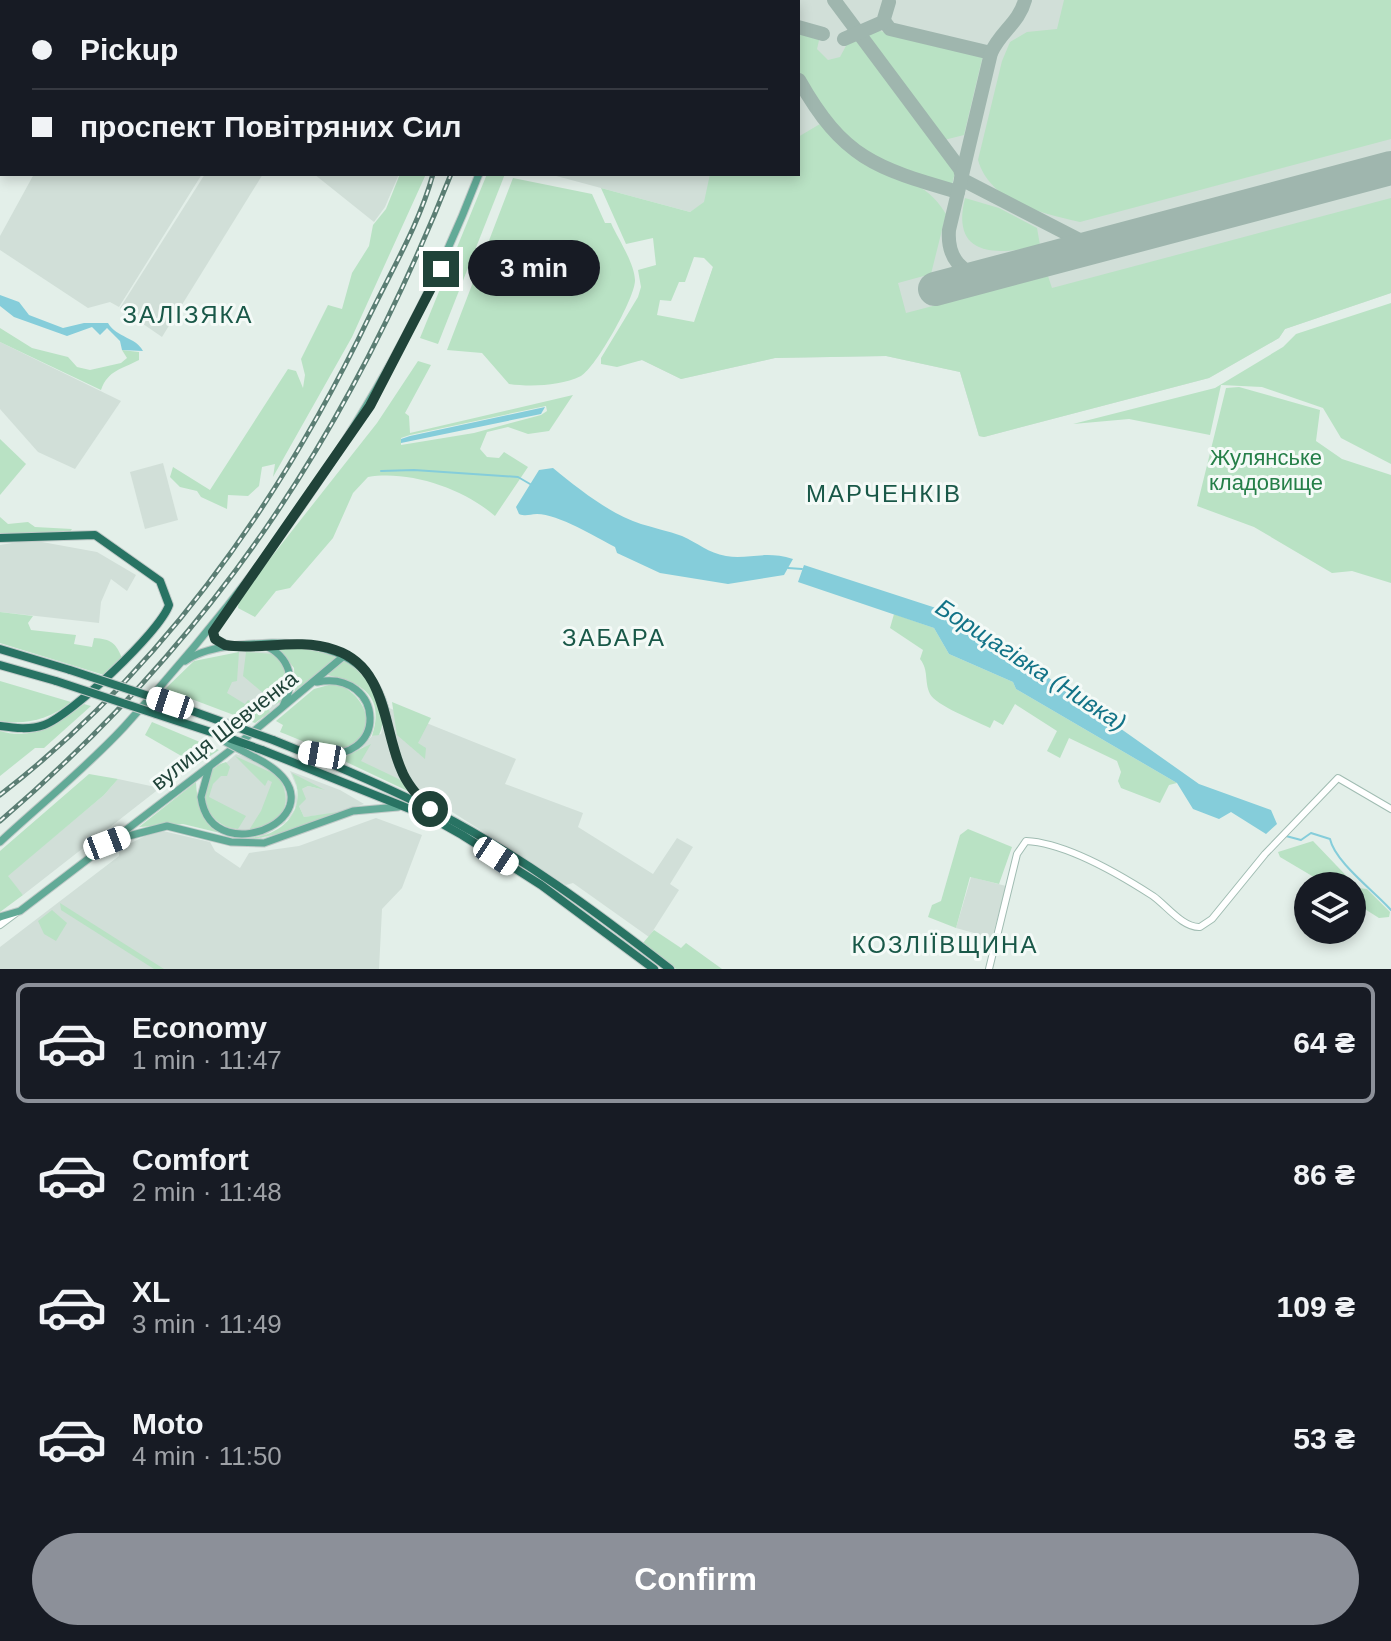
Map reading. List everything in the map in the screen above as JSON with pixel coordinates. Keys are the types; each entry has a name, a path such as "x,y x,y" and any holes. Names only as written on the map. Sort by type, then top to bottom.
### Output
{"highway":[{"path":"0,538 95,535 160,581 169,609 134,651 63,716 41,726 0,726"},
{"path":"0,649 170,703 273,740 430,809 556,884 670,969"},
{"path":"0,665 219,736 258,754 407,808 452,829 519,870 596,923 654,969"}],"main road":[{"path":"0,842 123,728 231,601 370,406 441,269 478,176"},
{"path":"231,601 213,632 220,644 232,647"},
{"path":"259,644 277,652 290,671 287,698 280,712"},
{"name":"вулиця Шевченка","path":"177,667 189,658 259,644 316,646 345,655"},
{"path":"345,655 364,671 379,692 401,769 430,809"},
{"name":"вулиця Шевченка","path":"20,911 280,712 345,655"},
{"path":"299,751 322,755 347,753 362,743 370,725 368,705 355,689 334,681 314,683"},
{"path":"212,764 201,797 206,813 225,830 256,833 281,821 290,798 288,783 280,771 258,754"},
{"path":"107,843 143,830 167,826 231,842 264,843 362,808 407,808"},
{"path":"0,917 20,911"}],"street":[{"path":"989,969 1017,854 1026,841 1066,852 1113,874 1155,897 1187,925 1200,927 1212,919 1265,854 1338,778 1391,809"},
{"path":"0,925 20,911"}],"shaded area":[{"path":"800,0 1391,0 1391,293 1285,329 1279,338 1209,378 984,437 979,436 960,372 886,356 775,358 681,379 642,360 621,364 693,328 713,267 704,203 690,212 556,176 800,176"},
{"path":"33,176 201,176 119,307 110,302 88,308 0,250 0,236"},
{"path":"204,176 262,176 162,337 120,308"},
{"path":"316,176 398,176 385,207 374,222"},
{"path":"0,342 121,401 75,469 38,452 0,409"},
{"path":"163,463 178,520 145,529 130,472"},
{"path":"31,540 97,552 136,575 127,591 111,579 101,602 99,623 0,612 0,545"},
{"path":"238,651 275,653 284,699 264,717 219,693"},
{"path":"389,708 516,759 505,784 583,813 578,827 653,874 677,838 693,847 670,884 679,890 649,937 573,883 566,885 418,790 401,761"},
{"path":"383,726 387,726 403,781 346,757 362,748 372,736 381,734"},
{"path":"236,754 266,764 280,774 288,799 275,823 246,831 235,830 226,827 208,811 208,779"},
{"path":"290,771 340,790 364,804 260,839 260,836 277,827 261,838 337,813 304,817 299,806 302,789 308,786 325,790 296,781 297,787"},
{"path":"118,779 160,788 23,895 7,876 104,795"},
{"path":"376,818 422,835 402,888 382,909 379,969 0,969 0,947 119,856 119,849 149,834 163,831 210,842 215,851 240,868 249,853 299,846"},
{"path":"971,877 1006,886 992,938 956,928"}],"green space":[{"path":"1064,0 1391,0 1391,139 1080,222 1034,210 1005,196 984,174 978,160 1002,61 1010,42 1027,32 1057,29"},
{"path":"800,30 820,36 817,49 828,60 840,57 847,44 856,39 955,172 952,185 901,169 862,150 831,120 802,75"},
{"path":"876,30 983,55 964,135 944,140 866,34"},
{"path":"820,124 861,161 920,187 938,202 946,214 931,274 898,283 906,313 1048,276 1052,288 1391,198 1391,293 1285,329 1279,338 1209,378 984,437 979,436 960,372 886,356 775,358 681,379 642,360 617,367 601,364 601,358 638,297 641,287 638,270 656,265 653,238 626,244 601,188 690,212 704,202 710,176 800,176 800,136","holes":["694,257 704,258 713,267 694,322 657,315 660,300 671,301 679,282 685,282"]},
{"path":"399,176 425,176 352,337 273,477 275,464 262,467 259,486 248,496 228,495 227,509 201,497 197,491 180,487 170,477 173,467 210,490 288,369 296,371 303,388 305,375 301,359 328,305 342,309 352,273 369,246 373,225 386,209"},
{"path":"486,176 504,176 438,344 420,338"},
{"path":"513,178 592,194 605,223 611,223 634,273 634,288 629,301 605,346 588,370 564,382 509,384 482,353 447,350"},
{"path":"965,198 999,208 1037,228 1040,245 994,251 971,242 964,232 962,218"},
{"path":"1391,303 1391,464 1341,438 1323,408 1262,387 1221,385 1210,435 1129,419 1073,424 1215,388 1283,347 1296,334"},
{"path":"0,328 32,348 68,357 77,367 90,370 121,363 127,358 122,350 139,352 139,360 112,374 101,390 0,342"},
{"path":"418,361 431,365 405,413 409,416 410,433 573,395 549,431 528,434 508,427 487,432 480,449 487,457 499,458 504,452 528,467 495,516 468,498 436,484 401,476 368,477 353,493 333,538 290,588 276,591 255,617 238,608 239,598 377,423","holes":["546,406 547,411 474,433 401,445 401,438 410,435"]},
{"name":"Жулянське кладовище","path":"1239,387 1320,410 1316,441 1342,459 1391,475 1391,583 1352,571 1332,573 1254,527 1197,506 1226,388"},
{"path":"0,439 26,464 0,495"},
{"path":"0,517 8,524 28,522 35,527 72,529 69,533 0,535"},
{"path":"0,612 33,616 28,623 31,630 76,635 74,644 92,647 94,638 109,641 122,658 104,675 0,643"},
{"path":"894,614 934,628 949,654 1013,682 1016,689 1177,783 1169,785 1160,803 1121,788 1117,761 1069,738 1060,758 1047,751 1057,731 1015,704 1003,725 994,720 990,728 947,708 930,694 925,667 920,659 923,650 890,628"},
{"path":"276,646 330,652 336,657 295,692 294,668"},
{"path":"239,652 237,681 232,682 227,693 245,704 248,700 263,708 266,704 270,712 255,723 165,689 194,661"},
{"path":"246,652 274,654 279,659 287,677 280,702 276,704 243,676"},
{"path":"347,659 370,683 381,703 383,724 379,735 372,736 376,710 367,693 350,682 327,675"},
{"path":"0,681 71,702 55,713 38,719 0,721"},
{"path":"336,683 359,701 365,712 365,733 359,742 348,747 327,749 280,732 283,725 276,721 314,689"},
{"path":"392,702 431,718 418,743 426,748 425,759 397,735"},
{"path":"84,704 91,706 44,748 35,748 0,776 0,731 34,732 55,724"},
{"path":"152,722 219,750 197,765 145,735"},
{"path":"371,744 361,761 403,781 412,793 340,759"},
{"path":"235,756 279,776 285,805 277,818 261,827 249,830 261,811 272,782 268,780 265,786"},
{"path":"226,762 230,767 227,776 221,776 213,784 209,797 246,816 238,829 225,826 215,819 204,798 208,776"},
{"path":"292,773 325,790 308,786 302,789 306,799 299,806 304,817 338,812 282,833 249,840 237,837 258,837 277,829 292,816 298,797"},
{"path":"89,774 118,779 104,795 8,876 23,895 0,912 0,851"},
{"path":"196,782 202,810 217,828 235,837 183,824 139,827"},
{"path":"968,829 1012,847 999,884 970,877 956,928 928,917 932,905 941,901 960,835"},
{"path":"1313,841 1343,872 1305,872 1280,857 1278,852"},
{"path":"1366,889 1390,912 1389,917 1379,918 1366,910"},
{"path":"60,903 164,969 154,969 61,910"},
{"path":"52,910 67,923 56,941 44,934 38,921"},
{"path":"654,930 681,948 686,943 722,969 676,969 643,943"}],"water":[{"path":"0,295 19,302 29,315 63,328 84,323 108,323 143,351 122,350 120,341 107,328 100,335 92,327 67,336 14,317 0,306"},
{"path":"545,407 541,414 401,443 401,439 410,436"},
{"path":"553,468 617,514 682,536 714,553 734,557 773,555 793,559 784,575 728,584 660,573 617,553 615,547 566,522 546,515 519,514 516,507 539,470"},
{"path":"804,565 936,608 1039,671 1199,784 1271,810 1277,824 1266,834 1231,812 1219,819 1193,809 1177,783 1016,689 1013,682 949,654 934,628 798,582"}],"waterway":[{"name":"Борщагівка (Нивка)","path":"381,471 414,470 518,477 530,484"},
{"name":"Борщагівка (Нивка)","path":"788,568 802,569"},
{"name":"Борщагівка (Нивка)","path":"1286,836 1301,840 1311,833 1330,839 1347,867 1391,910"}],"taxiway":[{"path":"834,0 960,169 962,177"},
{"path":"990,274 971,272 958,263 950,248 949,230 991,53 1025,0"},
{"path":"844,39 883,22 889,2"},
{"path":"884,21 890,29 991,53"},
{"path":"800,28 823,34"},
{"path":"800,82 831,127 864,156 883,167 958,192"},
{"path":"961,179 1093,247"}],"runway":[{"path":"935,289 1391,168"}],"railway":[{"path":"0,795 115,692 214,576 258,513 337,382 397,262 432,176"},
{"path":"0,821 77,751 146,679 210,604 267,526 319,445 367,359 411,269 450,176"}],"district":[{"name":"ЗАЛІЗЯКА","path":"188,315"},
{"name":"МАРЧЕНКІВ","path":"884,494"},
{"name":"ЗАБАРА","path":"614,638"},
{"name":"КОЗЛІЇВЩИНА","path":"945,945"}],"route":[{"path":"430,809 405,779 379,692 355,661 334,650 290,643 232,647 220,644 213,636 213,629 340,453 370,406 441,269"}]}
